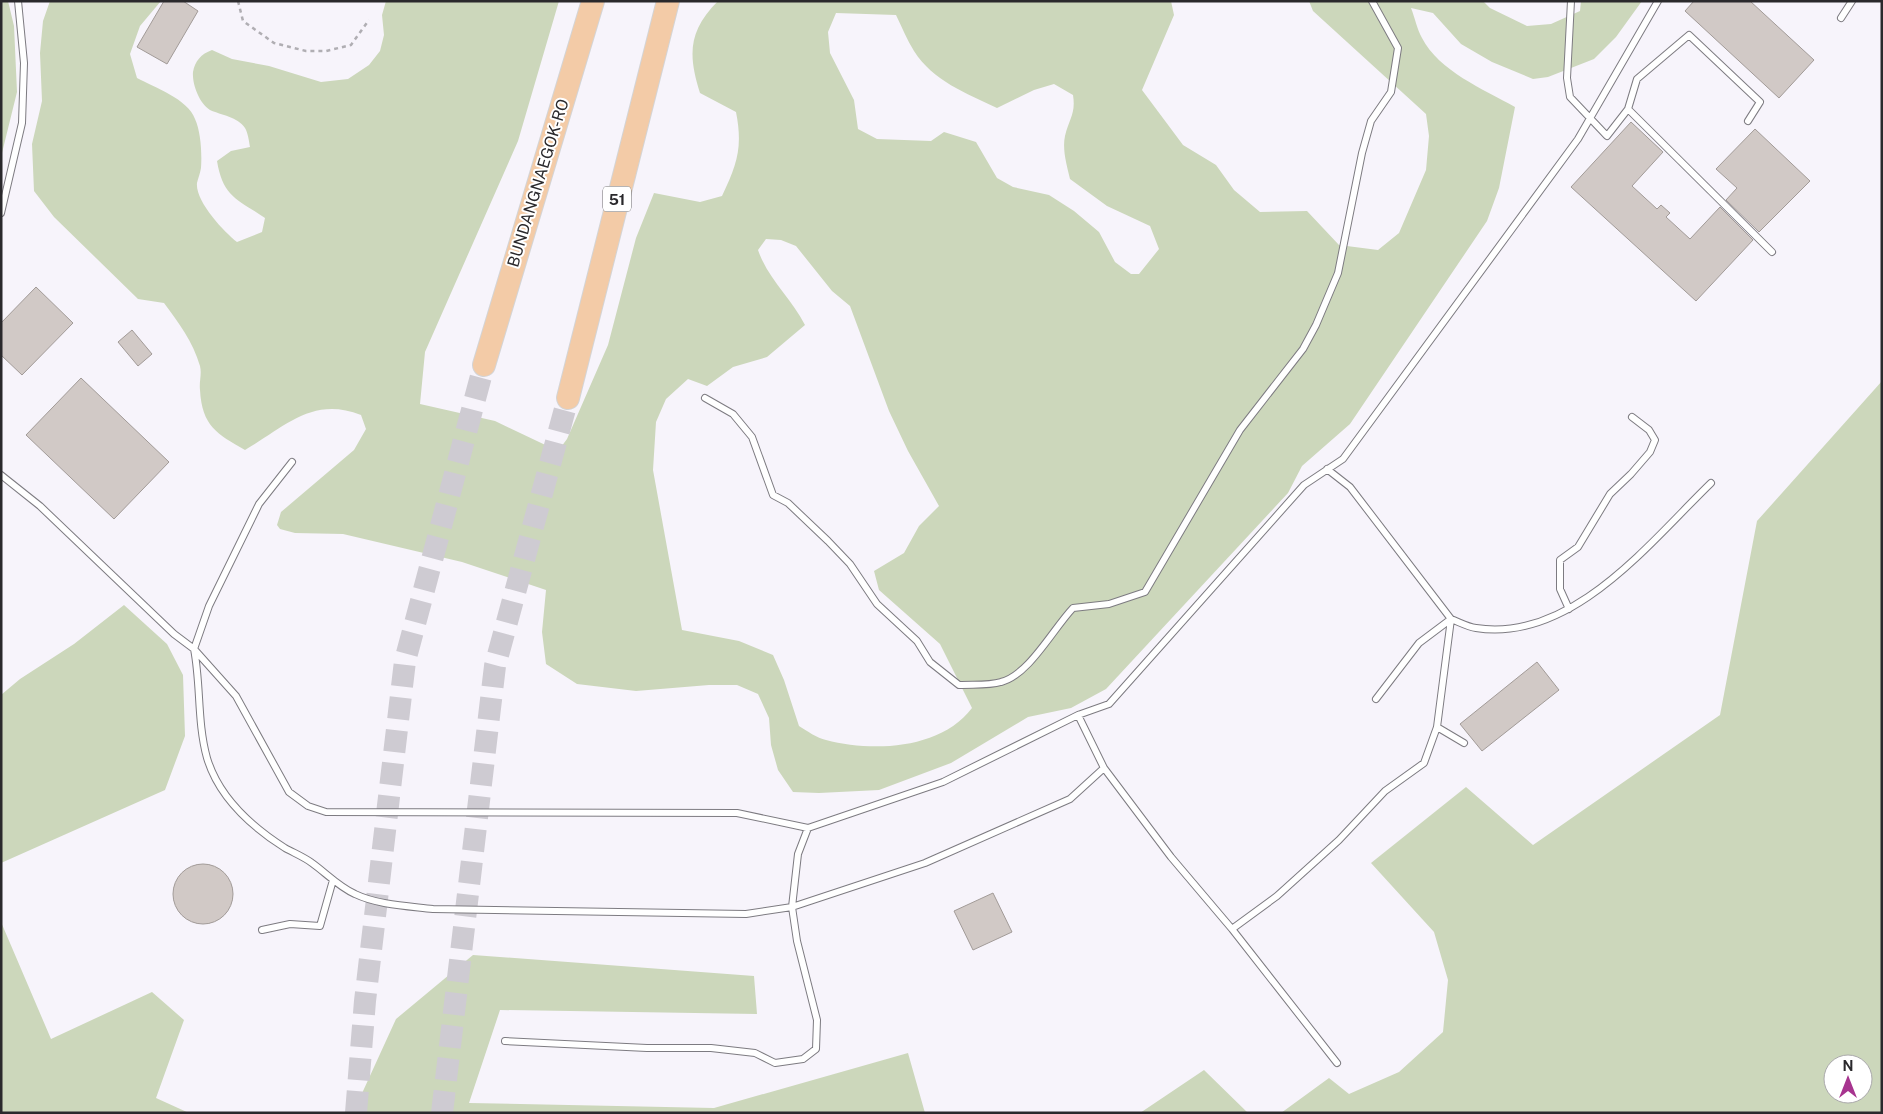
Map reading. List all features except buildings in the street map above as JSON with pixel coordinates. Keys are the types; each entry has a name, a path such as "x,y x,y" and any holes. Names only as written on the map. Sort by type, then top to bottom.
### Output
{"highway":[{"name":"BUNDANGNAEGOK-RO","path":"484,365 593,1"},
{"name":"51","path":"568,398 668,1"}],"lane":[{"path":"1,213 22,123 24,63 18,1"},
{"path":"705,398 733,414 752,437 773,495 788,504 850,564 877,604 917,641 930,662 959,685 1001,682 1017,674 1073,608 1109,604 1145,592 1240,430 1303,349 1338,273 1371,122 1391,92 1398,48 1372,1"},
{"path":"1570,1 1567,78 1570,97 1607,136 1628,109 1637,79 1689,35 1760,102 1748,122"},
{"path":"1,475 40,506 174,634 194,649 236,696 289,792 308,806 326,812 737,813 808,828 943,782 1078,715 1109,704 1304,485 1343,459 1578,139 1658,1"},
{"path":"1841,18 1852,1"},
{"path":"1628,109 1772,252"},
{"path":"1569,610 1560,589 1560,560 1578,547 1610,494 1650,452 1655,440 1648,430 1632,417"},
{"path":"292,462 259,504 209,606 194,649 199,675 198,700 202,737 208,760 222,790 249,823 310,862 355,894 400,905 433,909 746,914 792,907 925,863 1070,799 1104,768"},
{"path":"1327,470 1350,487 1451,619 1475,628 1530,626 1569,610 1604,587 1711,483"},
{"path":"1376,699 1419,643 1451,619"},
{"path":"1232,929 1277,896 1339,840 1385,791 1424,763 1437,727 1451,619"},
{"path":"1078,715 1104,768 1171,857 1232,929 1337,1063"},
{"path":"1437,727 1464,743"},
{"path":"505,1041 647,1048 711,1048 755,1052 775,1063 803,1059 816,1049 816,1020 797,941 792,907 798,854 808,828"},
{"path":"262,930 290,924 320,926 333,880"}],"path":[{"path":"238,1 243,21 274,43 306,51 326,51 351,45 370,20"}],"green space":[{"path":"1,1 8,1 14,26 17,92 1,157"},
{"path":"50,1 161,1 140,26 130,54 137,78 170,94 191,112 199,130 201,143 201,168 197,183 198,190 205,207 211,215 237,242 262,232 265,218 233,196 223,182 217,161 231,151 250,147 247,132 242,124 210,110 197,93 193,72 199,58 212,50 232,59 269,66 321,82 348,79 369,65 380,51 384,35 382,15 386,1 559,1 518,141 425,352 420,404 495,421 558,451 567,439 608,345 636,238 654,193 700,202 722,196 732,174 739,146 736,112 700,93 693,55 696,33 708,12 718,1 1171,1 1174,15 1142,90 1183,145 1216,165 1234,190 1260,212 1307,211 1339,245 1378,250 1399,233 1426,170 1429,136 1426,114 1313,11 1309,1 1483,1 1490,8 1527,26 1551,24 1580,11 1581,1 1642,1 1616,37 1594,59 1548,77 1533,79 1492,62 1461,44 1433,13 1411,8 1422,38 1439,60 1450,70 1515,107 1499,188 1487,221 1350,424 1302,466 1288,493 1106,689 1071,708 1028,717 951,763 879,790 819,793 793,792 778,770 771,745 769,718 758,694 737,685 709,685 636,691 577,684 546,664 542,632 546,590 462,562 343,534 295,533 280,529 277,525 281,512 354,450 366,429 361,415 344,410 328,409 313,412 286,424 245,450 226,439 213,428 208,421 201,402 201,369 194,349 164,303 138,299 54,217 34,191 32,144 42,101 40,53 43,21","holes":["836,13 896,15 914,51 931,70 951,85 997,108 1034,90 1054,84 1073,95 1073,112 1064,141 1065,158 1070,179 1107,206 1150,226 1159,249 1139,274 1131,274 1115,262 1099,232 1074,211 1049,195 1013,187 997,178 976,142 944,132 931,141 877,139 858,129 854,100 830,53 828,32","766,239 781,240 796,246 832,291 850,306 889,411 908,451 939,506 919,526 904,553 874,571 879,590 940,644 972,708 958,722 924,740 904,744 864,746 844,744 819,738 799,726 784,680 773,655 739,641 682,630 653,470 656,422 666,399 688,379 707,386 733,367 767,357 805,325 762,260 758,250"]},
{"path":"1882,381 1882,1113 1281,1113 1329,1078 1349,1094 1399,1072 1443,1032 1448,980 1434,932 1371,863 1466,787 1533,845 1720,715 1757,521"},
{"path":"124,605 167,644 183,675 185,736 165,790 1,863 1,695 20,679 74,644"},
{"path":"1,922 51,1039 152,992 184,1020 156,1098 189,1113 1,1113"},
{"path":"473,955 754,976 757,1014 500,1010 469,1103 714,1108 908,1053 925,1113 353,1113 396,1019"},
{"path":"1204,1070 1248,1113 1140,1113"}],"tunnel":[{"path":"356,1113 365,1001 405,661 484,365"},
{"path":"442,1113 495,666 568,398"}]}
